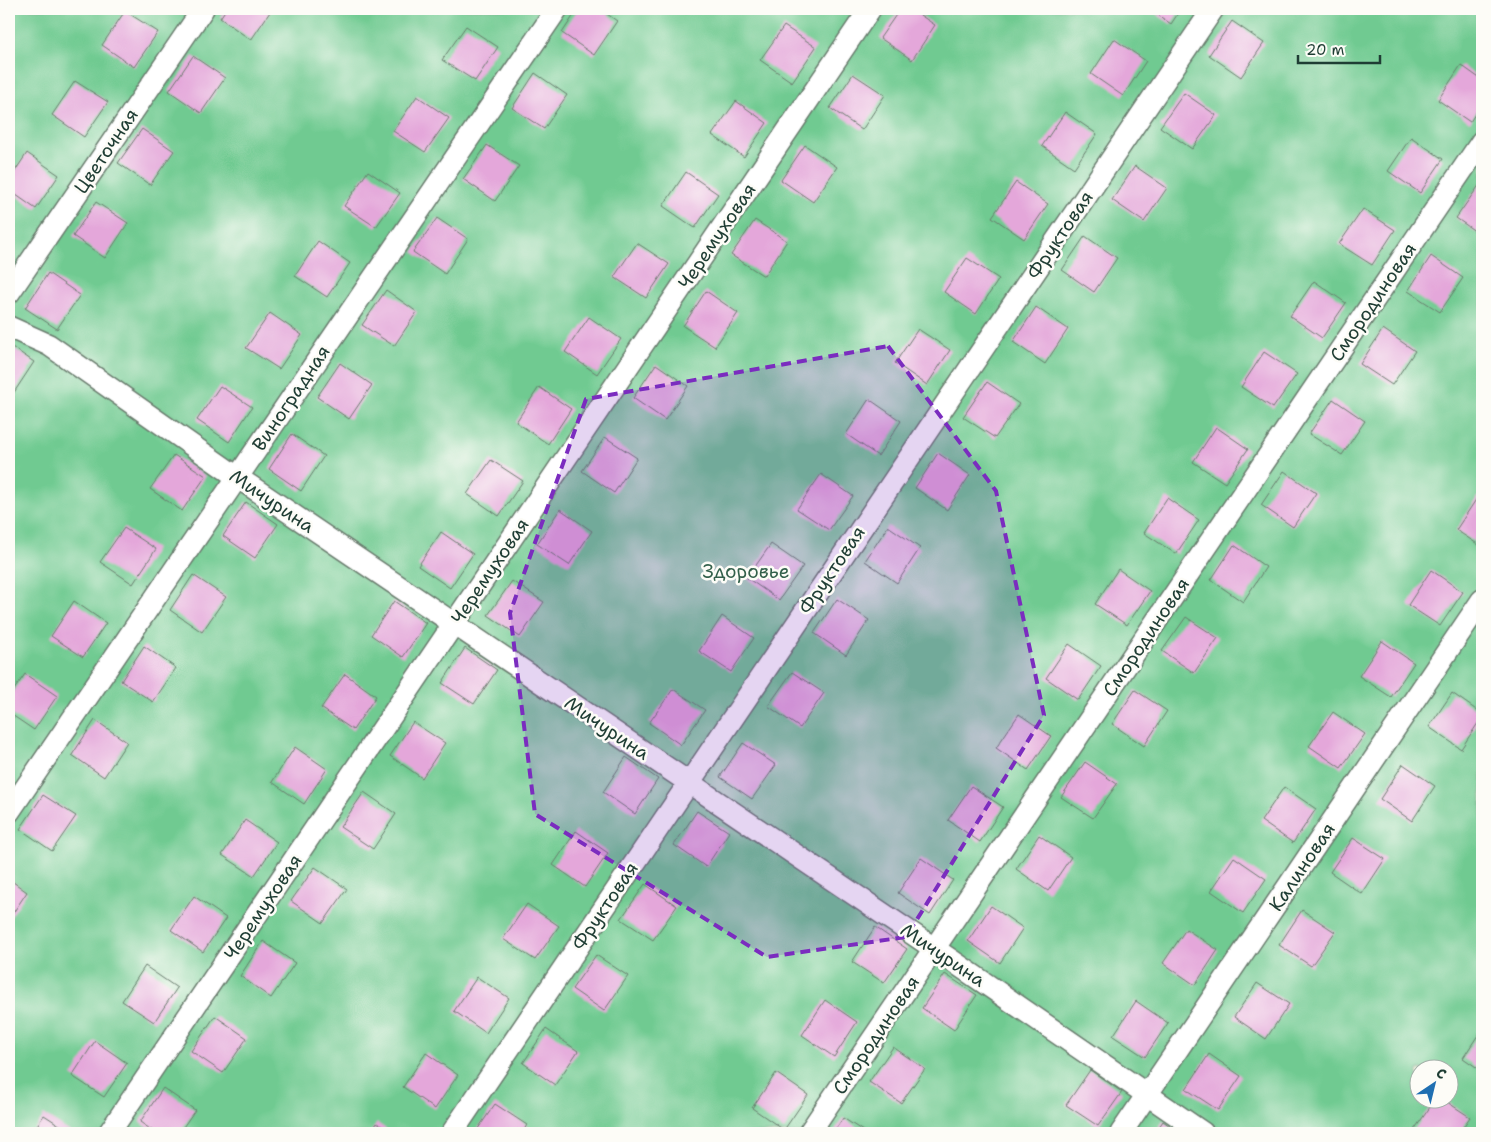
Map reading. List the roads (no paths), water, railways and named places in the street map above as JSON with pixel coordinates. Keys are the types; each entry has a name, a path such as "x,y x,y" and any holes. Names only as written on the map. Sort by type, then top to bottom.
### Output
{"street":[{"name":"Цветочная","path":"9,293 203,9"},
{"name":"Виноградная","path":"9,812 557,9"},
{"name":"Черемуховая","path":"109,1133 870,9"},
{"name":"Фруктовая","path":"452,1133 1214,9"},
{"name":"Смородиновая","path":"809,1133 1482,141"},
{"name":"Мичурина","path":"9,327 49,345 237,477 935,949 1146,1096 1203,1133"},
{"name":"Калиновая","path":"1121,1133 1482,600"}],"park label":[{"name":"Здоровье","path":"746,571"}]}
